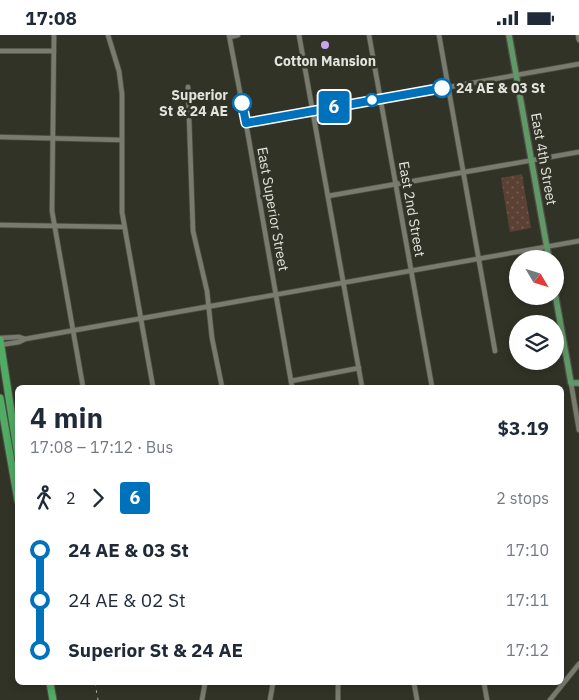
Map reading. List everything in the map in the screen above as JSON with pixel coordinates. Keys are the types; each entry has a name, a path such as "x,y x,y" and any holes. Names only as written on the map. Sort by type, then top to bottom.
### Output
{"highway":[{"path":"0,342 15,437"},
{"path":"0,397 15,482"},
{"path":"50,685 53,700"}],"main road":[{"name":"East 4th Street","path":"509,35 548,250"},
{"path":"557,305 571,383 579,383"}],"street":[{"path":"54,35 52,211 83,385"},
{"path":"108,35 121,80 121,199 124,227 153,385"},
{"path":"229,36 238,35"},
{"path":"299,35 362,385"},
{"name":"East 2nd Street","path":"369,35 432,385"},
{"path":"439,35 495,351"},
{"path":"578,35 579,40"},
{"name":"East Superior Street","path":"229,36 292,385"},
{"path":"0,51 54,51"},
{"path":"246,123 579,64"},
{"path":"188,87 193,225 209,306 212,338 222,385"},
{"path":"0,137 122,139"},
{"path":"328,197 579,152"},
{"path":"0,225 124,227"},
{"path":"0,342 19,343 25,339 579,241"},
{"path":"291,381 359,368"},
{"path":"571,383 579,430"},
{"path":"564,683 579,664"},
{"path":"202,700 205,685"},
{"path":"270,700 273,685"},
{"path":"338,685 338,700"},
{"path":"414,685 416,700"},
{"path":"484,685 488,700"},
{"path":"550,700 562,685"}],"shaded area":[{"path":"522,174 531,228 510,232 501,178"}],"railway":[{"path":"95,685 98,700"}],"bus line":[{"name":"6","path":"242,103 246,123 442,88"}],"place":[{"name":"Cotton Mansion","path":"325,45"},
{"name":"24 AE & 03 St","path":"442,88"},
{"name":"Superior St & 24 AE","path":"242,103"}]}
